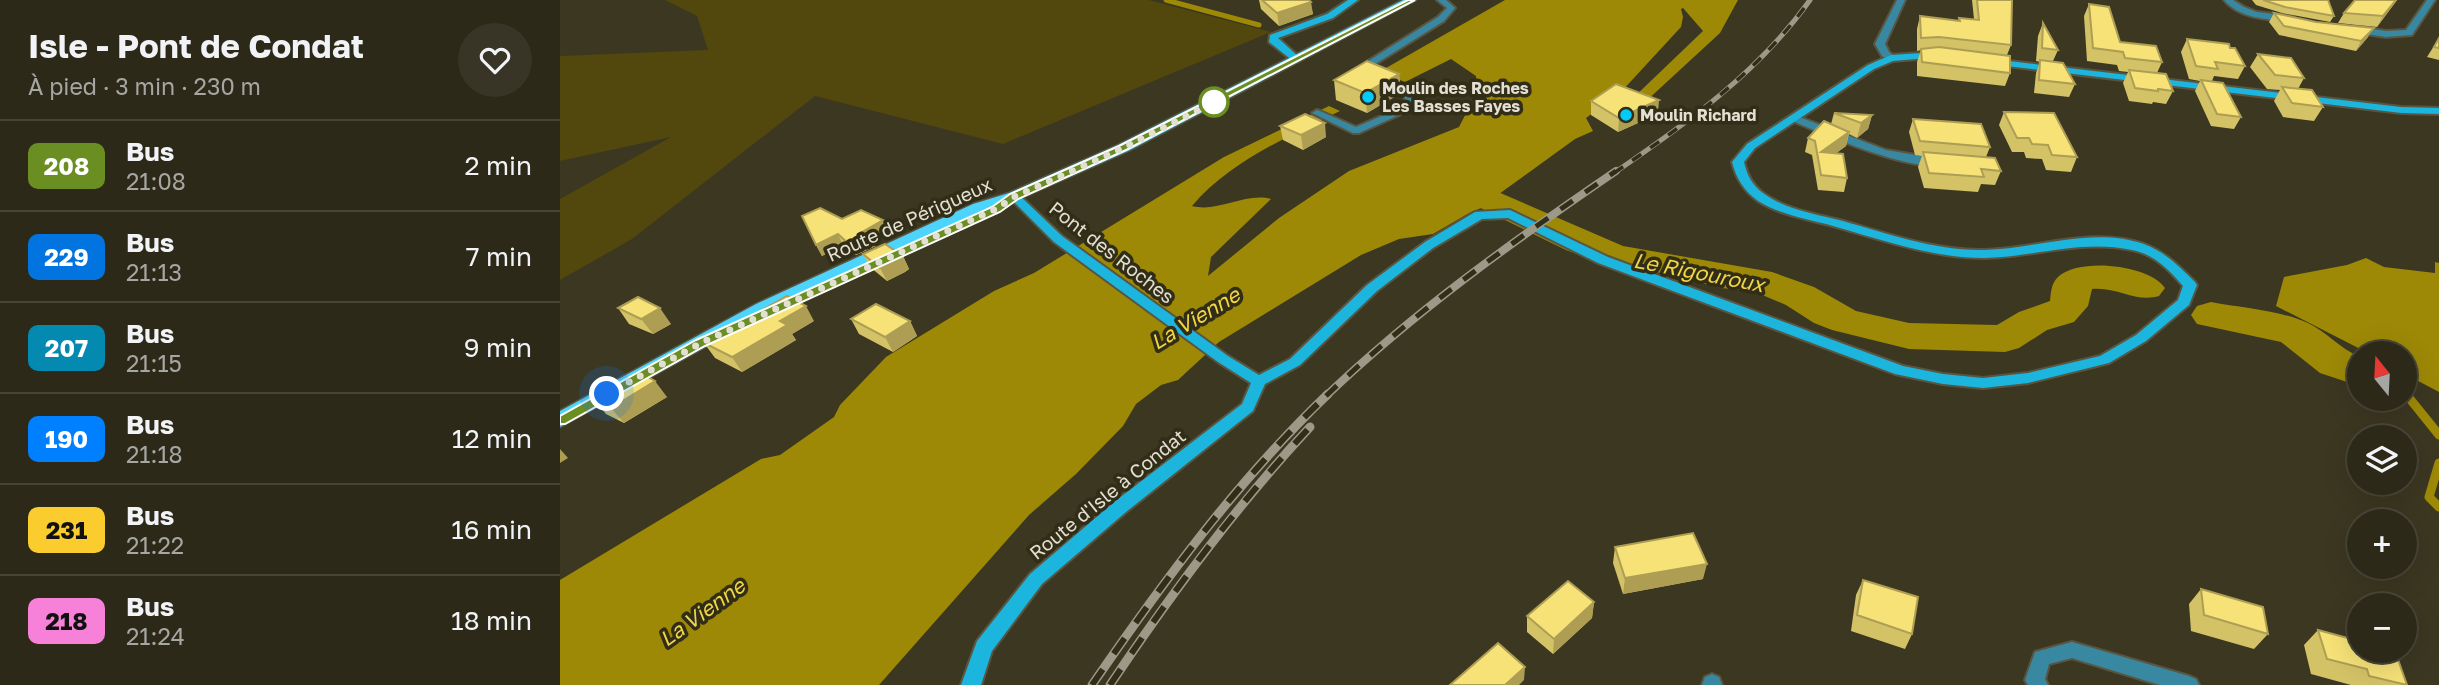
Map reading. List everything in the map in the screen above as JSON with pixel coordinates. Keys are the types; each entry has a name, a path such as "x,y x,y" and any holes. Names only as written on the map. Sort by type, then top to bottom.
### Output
{"main road":[{"name":"Route de Périgueux","path":"560,420 701,343 996,209 1014,197 1134,142 1411,0"}],"street":[{"path":"1296,59 1273,42 1273,37 1330,16 1354,0"},
{"path":"1891,58 1885,54 1880,44 1901,0"},
{"path":"2228,0 2252,13 2306,22"},
{"path":"2346,28 2386,34 2409,33 2431,0"},
{"path":"1259,381 1295,362 1372,288 1429,245 1479,215 1495,213 1510,214 1603,260 1900,370 1942,379 1983,383 2028,378 2104,360 2141,338 2184,302 2190,285 2179,270 2154,253 2104,241 2063,242 2000,254 1953,252 1782,209 1761,199 1740,175 1738,163 1751,146 1871,67 1891,58 1910,55 1948,56"},
{"path":"1975,60 2401,110 2439,111"},
{"path":"1794,118 1879,153 1906,160 1945,163"},
{"name":"Pont des Roches","path":"1014,197 1058,239 1223,359 1259,381"},
{"name":"Route d'Isle à Condat","path":"971,685 984,647 1036,579 1120,507 1248,407 1259,381"},
{"path":"2038,685 2035,680 2042,658 2072,650 2189,685"}],"lane":[{"path":"1317,113 1356,131 1396,113 1410,101 1408,91 1367,74 1368,65 1441,19 1451,8 1441,0"}],"shaded area":[{"path":"665,0 1149,0 1271,32 1003,144 815,96 632,239 560,280 560,199 671,137 560,161 560,56 708,50 697,16"}],"water":[{"name":"La Vienne","path":"1505,0 1738,0 1720,33 1644,103 1632,99 1703,31 1683,8 1681,9 1681,27 1621,92 1586,118 1593,131 1575,139 1499,194 1501,199 1522,210 1516,214 1495,204 1489,205 1433,234 1399,239 1361,255 1219,342 1178,380 1161,385 1136,404 1123,426 1076,474 1029,515 879,685 560,685 560,580 761,459 780,455 834,417 840,405 886,357 994,291 1034,273 1224,157 1329,106 1340,111 1242,163 1207,190 1192,206 1212,207 1251,198 1271,199 1211,257 1208,276 1279,218 1349,171 1459,127 1477,92 1476,76 1451,59 1405,82 1382,73 1386,68"},
{"path":"2366,258 2384,267 2435,273 2435,262 2439,263 2439,392 2417,380 2417,341 2347,342 2276,306 2284,277 2347,265"}],"building":[{"path":"1262,0 1309,0 1311,2 1277,13"},
{"path":"1977,0 2012,0 2011,45 1939,37 1921,38 1920,16 1960,21 1959,18 1979,20"},
{"path":"2263,0 2328,0 2334,16 2285,7"},
{"path":"2355,0 2396,0 2383,16 2344,13"},
{"path":"2089,4 2109,7 2120,42 2156,46 2162,62 2125,58 2123,52 2093,48"},
{"path":"2274,13 2316,22 2374,28 2361,41 2284,26"},
{"path":"2043,23 2058,50 2042,48"},
{"path":"2187,39 2229,44 2230,48 2235,48 2245,66 2215,62 2218,69 2196,66"},
{"path":"1939,47 2010,56 2010,73 1922,62 1921,49"},
{"path":"2258,54 2291,58 2304,78 2275,75"},
{"path":"2040,60 2063,63 2075,84 2039,80"},
{"path":"1367,61 1399,74 1365,93 1334,80"},
{"path":"2129,70 2166,74 2173,91 2135,88"},
{"path":"2201,80 2223,83 2241,117 2217,114"},
{"path":"1616,84 1659,100 1619,118 1591,101"},
{"path":"2282,87 2312,90 2323,107 2292,103"},
{"path":"2004,112 2054,113 2077,157 2052,155 2048,145 2032,144 2029,138 2017,138"},
{"path":"1834,113 1872,115 1861,123"},
{"path":"1305,114 1325,123 1301,135 1280,126"},
{"path":"1913,119 1981,124 1990,147 1920,141"},
{"path":"1824,121 1849,132 1821,152 1843,154 1847,178 1821,175 1815,141 1808,138"},
{"path":"1923,152 1995,158 2001,171 1981,169 1984,177 1929,173"},
{"path":"820,208 842,219 861,210 883,220 864,231 871,235 850,245 838,234 816,245 802,216"},
{"path":"885,244 903,256 880,268 863,254"},
{"path":"787,296 806,306 780,321 787,325 732,357 704,343"},
{"path":"638,297 660,308 641,319 618,308"},
{"path":"876,304 910,321 885,337 851,319"},
{"path":"639,372 655,381 611,408 593,398"},
{"path":"1693,533 1707,564 1625,578 1615,547"},
{"path":"1863,580 1918,597 1912,634 1857,615"},
{"path":"1568,581 1594,602 1554,639 1527,616"},
{"path":"2201,589 2263,607 2268,634 2204,615"},
{"path":"2318,630 2347,638 2347,663 2399,663 2407,685 2369,676 2367,669 2327,659"},
{"path":"1498,643 1525,667 1505,685 1450,685"}],"waterway":[{"path":"1166,0 1259,25"},
{"name":"Le Rigouroux","path":"1468,189 1579,242 1617,256 1668,263 1721,276 1759,280 1800,296 1828,314 1846,321 1909,336 2005,339 2033,321 2060,313 2069,306 2071,285 2088,277 2108,277 2146,288"},
{"name":"Le Rigouroux","path":"2211,315 2268,325 2295,333 2335,363 2347,368"},
{"name":"Le Rigouroux","path":"2417,408 2439,435"},
{"name":"Le Rigouroux","path":"2439,463 2429,497 2439,507"}],"railway":[{"path":"1614,173 1694,116 1744,74 1768,51 1810,0"},
{"path":"1326,396 1395,335 1466,278 1616,171"},
{"path":"1092,685 1202,534 1263,462 1326,396"},
{"path":"1110,685 1205,552 1282,457 1310,427"}],"bus line":[{"name":"208","path":"560,420 701,343 996,209 1014,197 1123,148 1411,0"}],"place":[{"name":"Moulin des Roches Les Basses Fayes","path":"1368,97"},
{"name":"Moulin Richard","path":"1626,115"}],"route":[{"path":"607,394 701,343 996,209 1014,197 1123,148 1224,97 1214,102"}]}
